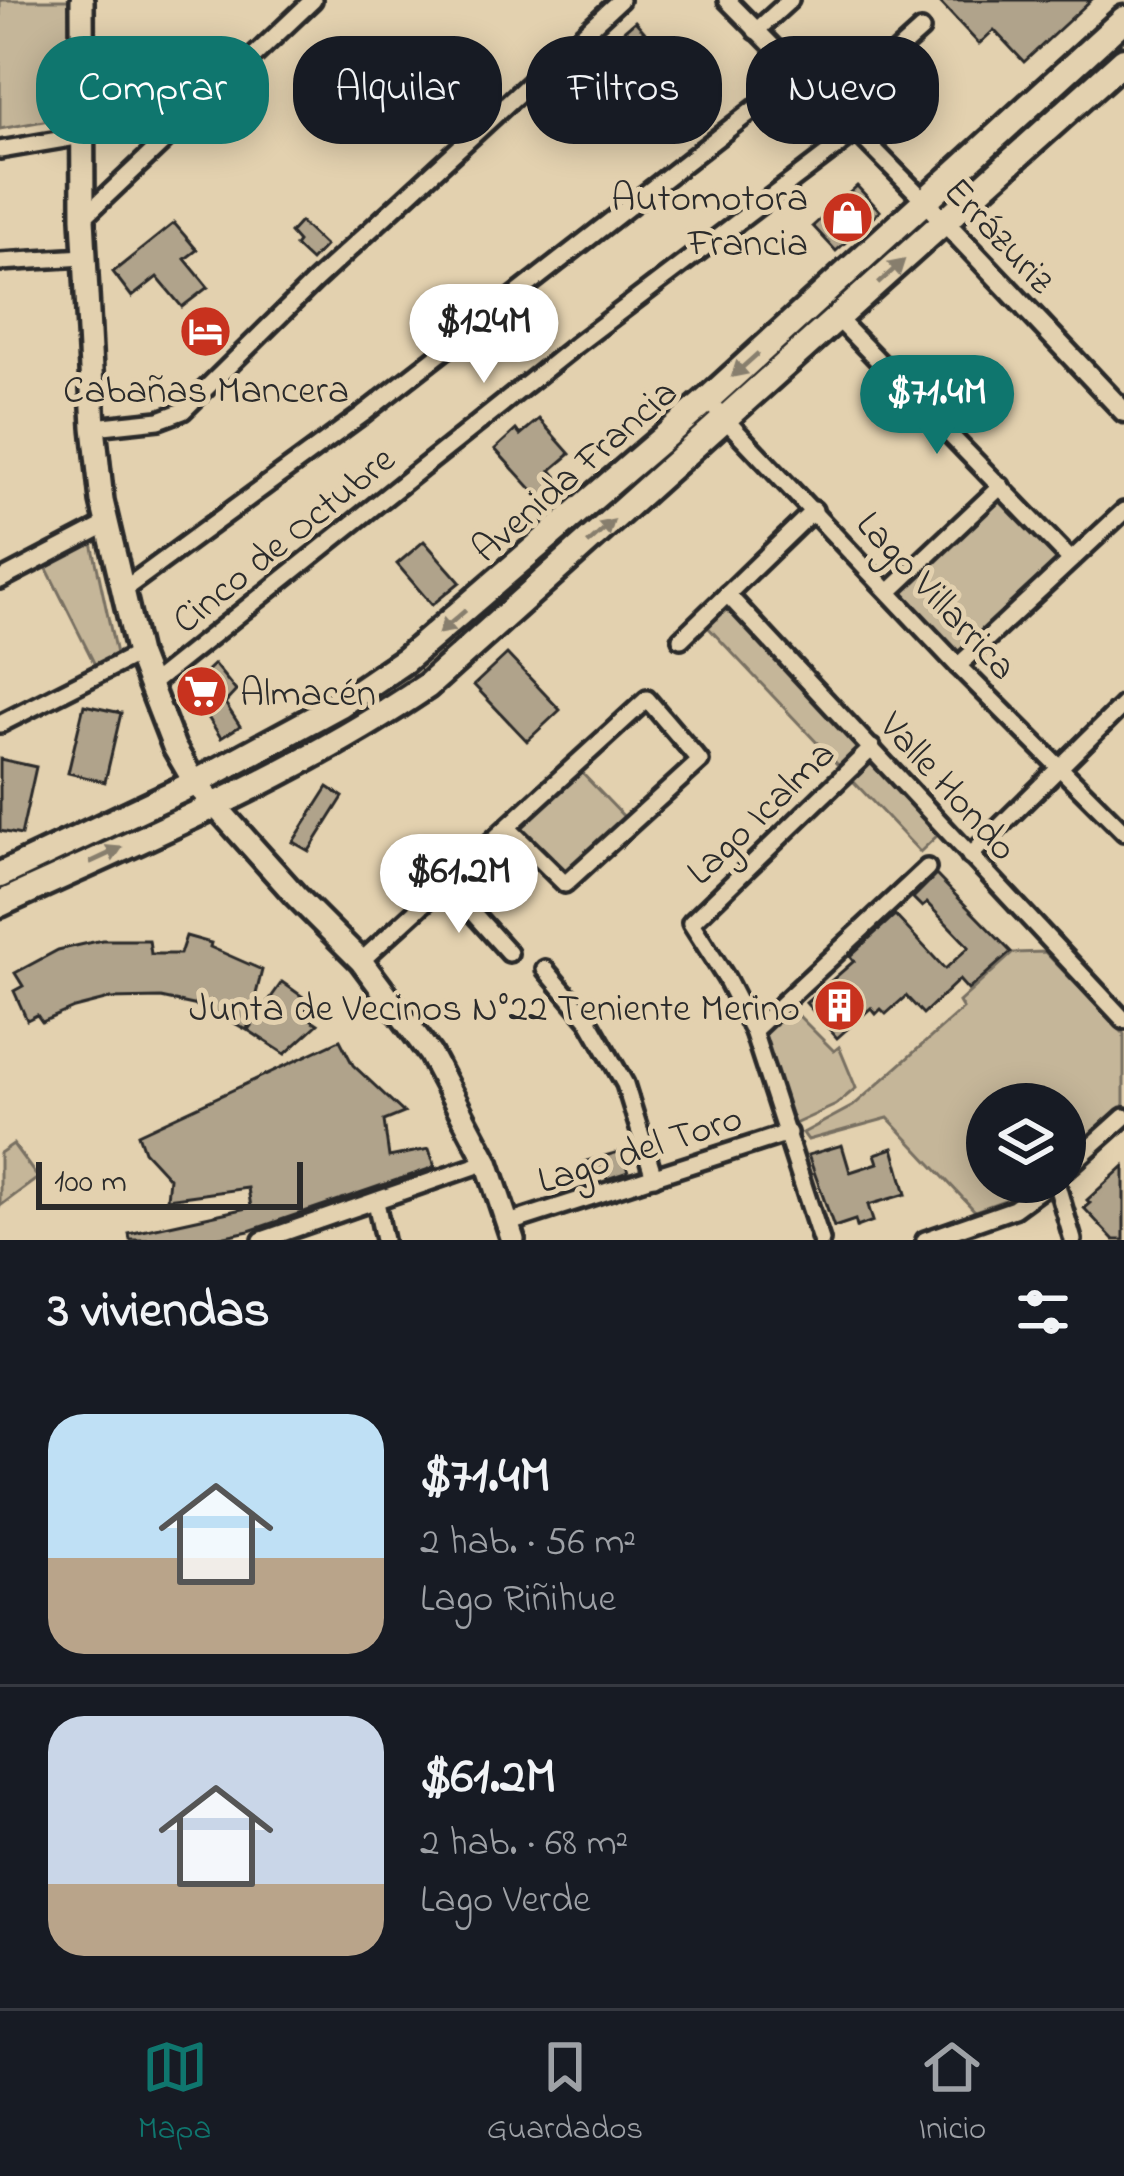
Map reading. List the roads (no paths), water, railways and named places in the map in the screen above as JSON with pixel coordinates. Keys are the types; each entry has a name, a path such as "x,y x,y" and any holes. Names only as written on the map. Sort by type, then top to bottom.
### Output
{"main road":[{"path":"82,0 82,36"},
{"name":"Avenida Francia","path":"2,890 339,704 405,661 826,293 922,199 1124,19"},
{"name":"Avenida Francia","path":"2,890 214,806 338,743 428,686 1124,60"},
{"path":"1039,94 1050,114 1046,128"},
{"path":"82,144 94,427 107,524 149,686 195,783 361,961 430,1054 487,1162 511,1231"},
{"path":"789,361 792,342 826,293"}],"street":[{"path":"83,218 313,0"},
{"path":"94,427 159,420 183,411 315,281 620,0"},
{"name":"Errázuriz","path":"727,0 761,36"},
{"path":"756,31 790,0"},
{"path":"913,36 920,30"},
{"path":"123,590 363,413 746,115"},
{"path":"0,150 36,144"},
{"name":"Cinco de Octubre","path":"149,686 576,345 841,144"},
{"name":"Errázuriz","path":"866,144 1124,412"},
{"path":"0,262 85,257"},
{"path":"838,320 1070,560"},
{"name":"Lago Villarrica","path":"706,400 1124,832"},
{"path":"890,591 1001,486"},
{"path":"681,639 814,510"},
{"path":"958,665 1124,511"},
{"path":"0,580 107,524"},
{"name":"Valle Hondo","path":"728,594 1124,1020"},
{"path":"0,724 138,654"},
{"path":"361,961 447,884 507,827 647,700 700,761 565,884 507,827"},
{"path":"970,856 1124,704"},
{"name":"Lago Icalma","path":"753,1031 727,978 691,922 872,748"},
{"path":"821,1240 753,1031 927,868"},
{"path":"447,884 509,953"},
{"path":"545,969 589,1021 625,1084 654,1178"},
{"path":"1086,1151 1124,1118"},
{"name":"Lago del Toro","path":"511,1231 788,1133"},
{"path":"262,1240 487,1162"},
{"path":"376,1202 384,1240"},
{"path":"928,1239 1023,1203"},
{"path":"1061,1203 1073,1240"}],"place":[{"name":"Automotora Francia","path":"847,218"},
{"name":"Cabañas Mancera","path":"206,331"},
{"name":"Almacén","path":"201,691"},
{"name":"Junta de Vecinos N°22 Teniente Merino","path":"839,1006"}]}
